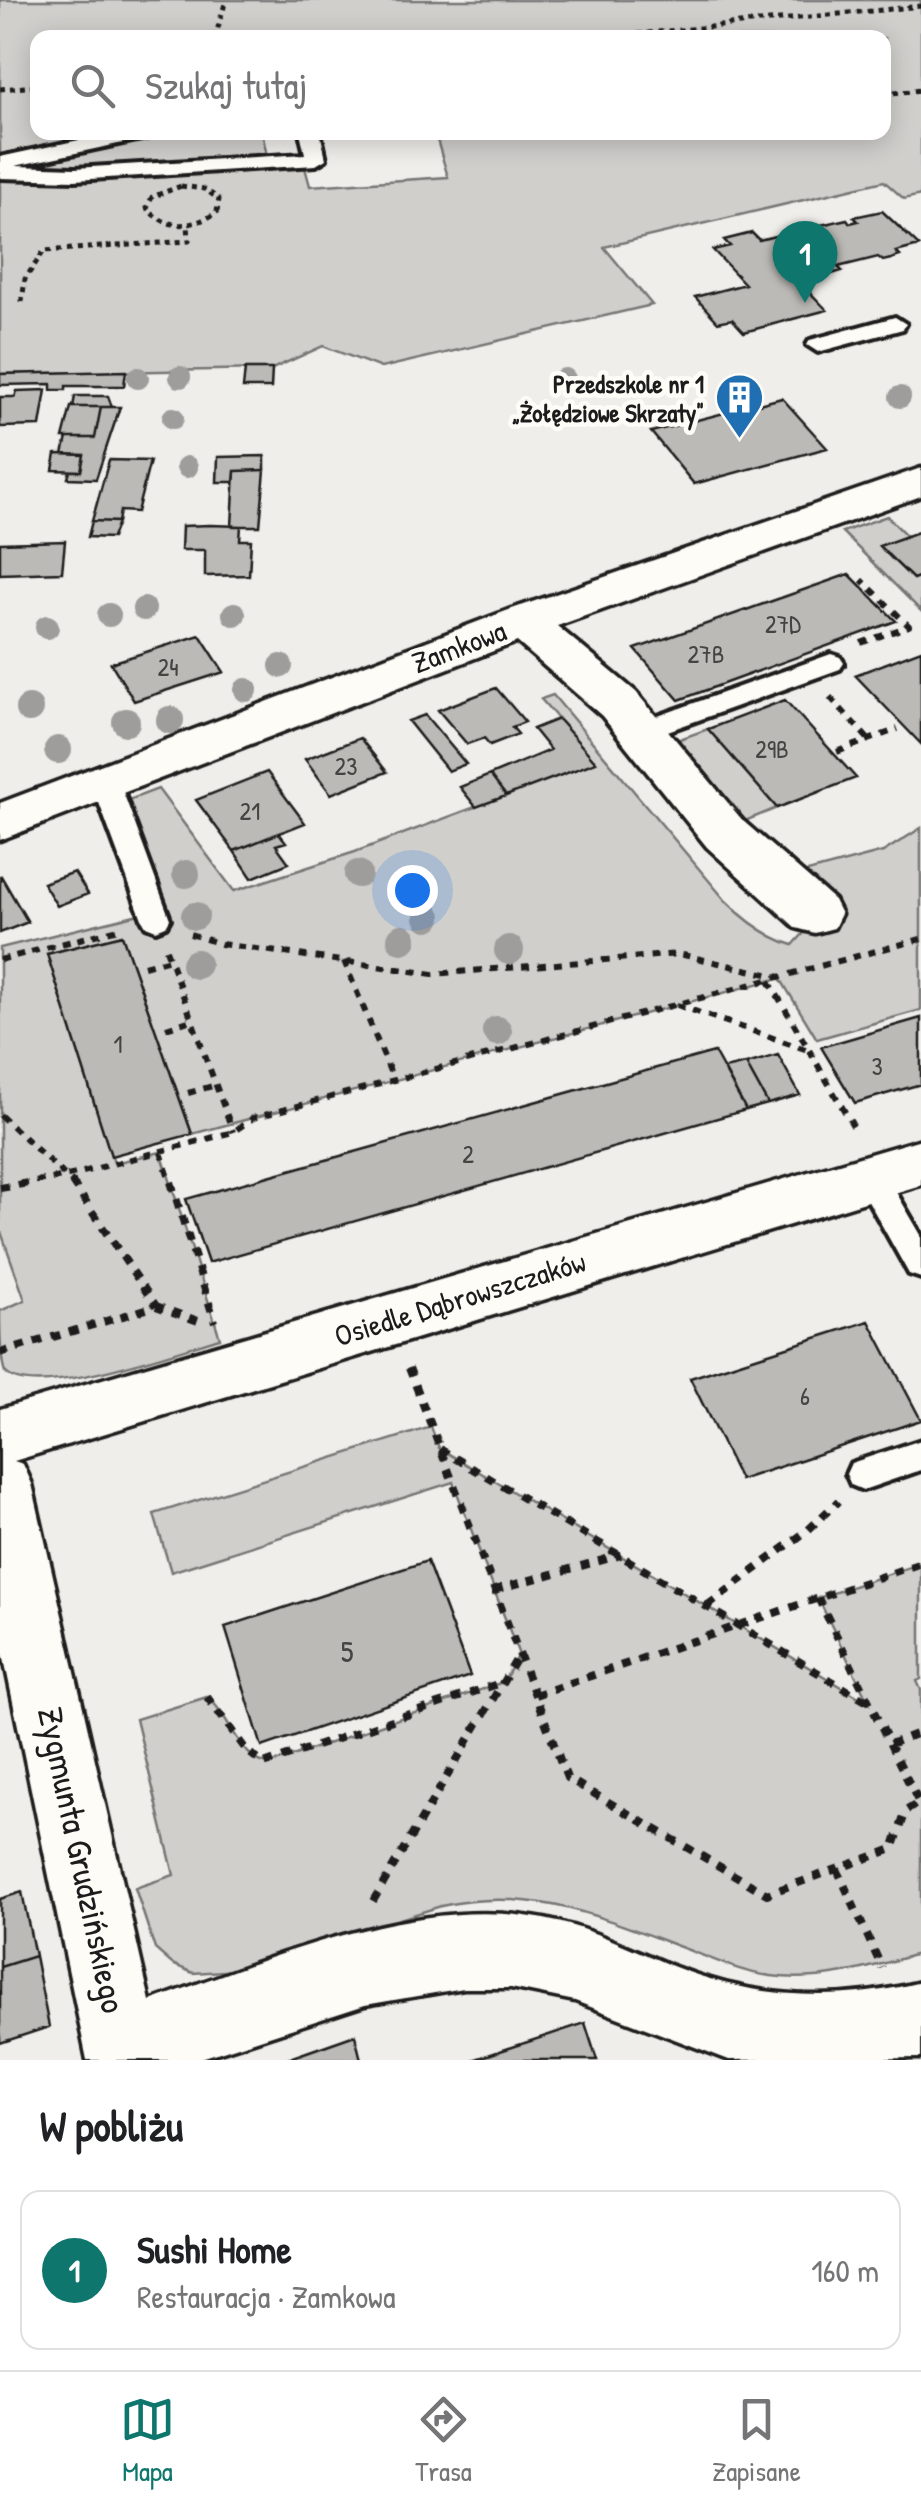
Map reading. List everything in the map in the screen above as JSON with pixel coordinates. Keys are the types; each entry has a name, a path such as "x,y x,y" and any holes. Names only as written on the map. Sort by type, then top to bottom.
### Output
{"street":[{"name":"Zamkowa","path":"0,822 523,622 921,481"},
{"path":"523,622 591,678 642,730 726,834 815,914"},
{"name":"Osiedle Dąbrowszczaków","path":"0,1438 390,1320 886,1162"},
{"name":"Zygmunta Grudzińskiego","path":"0,1484 124,2054"},
{"path":"124,2054 364,1971 437,1955 481,1952 512,1951 566,1960 738,2027 776,2035 818,2037 914,2022"}],"lane":[{"path":"0,164 110,140"},
{"path":"0,172 74,174 316,159 312,140"},
{"path":"818,345 896,324"},
{"path":"642,730 839,656"},
{"path":"105,781 156,919"},
{"path":"886,1162 921,1264"},
{"path":"853,1485 921,1455"}],"path":[{"path":"217,30 226,0"},
{"path":"679,30 921,6"},
{"path":"0,87 30,87"},
{"path":"891,93 921,90"},
{"path":"181,186 213,193 219,199 216,212 188,224 156,219 150,214 148,202 160,192 181,186"},
{"path":"22,302 25,278 44,250 189,241 188,224"},
{"path":"839,656 909,626 862,580"},
{"path":"827,694 869,740"},
{"path":"837,752 898,730"},
{"path":"156,919 233,1132"},
{"path":"0,960 156,919 214,942 444,974 679,954 781,978"},
{"path":"0,1188 68,1176 161,1152 233,1132 253,1118 921,940"},
{"path":"144,966 170,959"},
{"path":"344,960 394,1081"},
{"path":"769,981 809,1050 886,1162"},
{"path":"678,1005 809,1050"},
{"path":"166,1028 192,1020"},
{"path":"188,1093 216,1085"},
{"path":"0,1115 68,1176 156,1306"},
{"path":"0,1353 156,1306 217,1327 161,1152"},
{"path":"390,1320 567,1778 767,1894 892,1849 906,1811 919,1801 818,1598"},
{"path":"439,1448 870,1704"},
{"path":"708,1605 808,1530 853,1485"},
{"path":"494,1590 621,1554"},
{"path":"534,1695 921,1563"},
{"path":"364,1916 519,1655"},
{"path":"207,1697 228,1718 250,1753 259,1762 270,1764 503,1682"},
{"path":"890,1744 921,1732"},
{"path":"837,1869 914,2022"}],"shaded area":[{"path":"0,0 921,0 921,195 904,199 884,181 604,247 652,305 381,368 323,346 272,369 0,374"},
{"path":"887,516 907,536 880,547 913,579 921,576 921,611 842,532"},
{"path":"553,695 726,901 757,927 783,942 793,945 830,904 796,875 883,852 921,828 921,1010 817,1039 780,978 192,1134 122,936 47,954 114,1163 161,1152 220,1338 75,1378 21,1380 5,1372 0,1311 25,1300 0,1229 0,948 143,913 105,809 158,789 234,891 355,852 595,762 541,699"},
{"path":"708,729 777,808 740,823 671,742"},
{"path":"431,1427 439,1448 869,1703 818,1598 921,1563 921,1679 917,1681 921,1690 921,1953 828,1975 771,1976 730,1966 599,1917 508,1900 441,1906 239,1970 193,1973 172,1964 155,1949 135,1888 174,1875 136,1719 207,1697 251,1755 270,1764 503,1682 519,1655 453,1482 171,1572 154,1514"}],"building":[{"path":"882,211 919,246 896,252 900,256 891,259 883,261 878,257 838,267 842,271 825,276 820,271 795,277 827,310 744,332 732,319 718,322 695,297 745,284 713,250 730,246 724,240 752,233 759,240 787,233 791,238 800,236 795,231 847,219 850,223 858,221 854,217"},
{"path":"245,369 272,369 271,388 243,388"},
{"path":"126,371 124,386 66,386 66,390 51,390 51,384 0,385 0,374"},
{"path":"46,390 40,426 0,427 0,397 15,397 17,391"},
{"path":"75,396 108,396 112,407 73,407"},
{"name":"Przedszkole nr 1 „Żołędziowe Skrzaty\"","path":"782,398 827,448 694,484 651,432"},
{"path":"71,407 101,407 95,438 63,438"},
{"path":"101,407 120,407 96,479 68,478 70,471 81,471 84,455 63,454 67,438 95,438"},
{"path":"56,454 84,455 81,471 53,470"},
{"path":"265,456 265,470 235,471 234,482 217,482 218,457"},
{"path":"109,460 150,461 137,512 120,511 118,522 92,521"},
{"path":"265,470 260,526 232,526 235,471"},
{"path":"92,521 118,522 112,538 88,537"},
{"path":"182,526 241,526 240,540 251,540 249,575 205,576 205,550 181,550"},
{"path":"921,531 921,576 913,579 879,546"},
{"path":"65,541 62,572 0,574 0,543"},
{"path":"849,574 896,621 679,700 635,649"},
{"path":"200,635 224,672 134,701 111,663"},
{"path":"921,650 921,744 855,675"},
{"path":"496,688 525,722 512,727 518,734 490,745 484,738 467,744 438,710"},
{"path":"785,700 856,778 777,808 708,729"},
{"path":"425,715 466,764 448,771 408,721"},
{"path":"558,719 596,762 506,796 490,775 550,750 533,729"},
{"path":"360,738 387,772 331,794 305,759"},
{"path":"267,772 305,823 234,851 196,800"},
{"path":"490,775 506,796 476,807 460,787"},
{"path":"279,833 286,842 276,845 289,863 252,878 234,851"},
{"path":"74,872 88,894 57,906 43,883"},
{"path":"0,877 28,922 0,933"},
{"path":"122,935 192,1134 111,1156 47,954"},
{"path":"921,1018 921,1084 855,1103 821,1047"},
{"path":"714,1052 746,1110 208,1263 186,1199"},
{"path":"778,1055 800,1095 768,1104 746,1064"},
{"path":"746,1064 768,1104 746,1110 724,1069"},
{"path":"869,1321 921,1420 740,1480 690,1378"},
{"path":"427,1561 470,1676 262,1747 225,1627"},
{"path":"22,1892 35,1956 0,1967 0,1899"},
{"path":"35,1956 49,2027 0,2043 0,1967"},
{"path":"585,2023 597,2060 473,2060"},
{"path":"355,2035 361,2060 284,2060"}],"place":[{"name":"Sushi Home","path":"805,303"},
{"name":"Przedszkole nr 1 „Żołędziowe Skrzaty\"","path":"739,440"}]}
